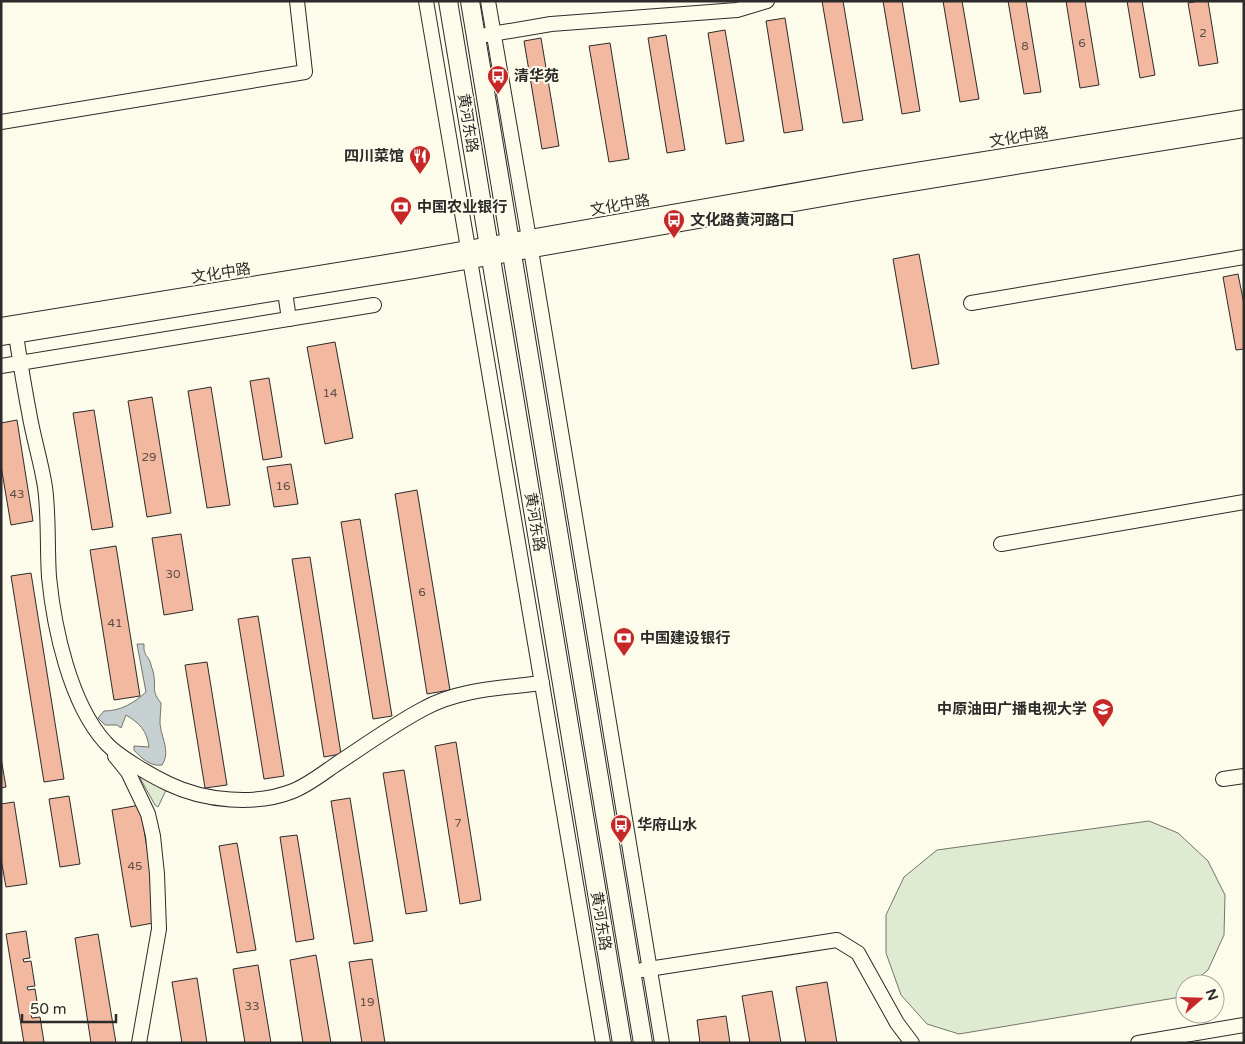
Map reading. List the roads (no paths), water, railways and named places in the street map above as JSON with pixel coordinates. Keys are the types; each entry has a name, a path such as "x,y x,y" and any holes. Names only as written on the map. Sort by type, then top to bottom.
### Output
{"main road":[{"name":"黄河东路","path":"448,1 622,1043"},
{"name":"黄河东路","path":"470,1 643,1043"}],"street":[{"path":"1,122 305,72 297,1"},
{"path":"426,1 602,1043"},
{"path":"488,1 662,1043"},
{"path":"476,37 551,24 737,10 767,1"},
{"name":"文化中路","path":"530,244 860,179 1244,117"},
{"name":"文化中路","path":"1,338 285,292 511,247 1244,130"},
{"name":"文化中路","path":"1,325 468,255"},
{"path":"971,302 1244,257"},
{"path":"285,292 289,319"},
{"path":"1,366 374,306"},
{"path":"16,336 29,413 44,477 47,504 49,576 53,603 60,639 75,694 88,718 128,772 148,814 154,836 159,929 139,1043"},
{"path":"1001,544 1244,502"},
{"path":"106,744 156,778 186,792 212,798 264,798 294,790 425,708 472,692 542,683"},
{"path":"1223,779 1244,776"},
{"path":"631,972 837,940 858,953 897,1023 912,1043"},
{"path":"1138,1043 1244,1025"}],"place":[{"name":"清华苑","path":"498,95"},
{"name":"四川菜馆","path":"420,175"},
{"name":"中国农业银行","path":"401,226"},
{"name":"文化路黄河路口","path":"674,239"},
{"name":"中国建设银行","path":"624,657"},
{"name":"中原油田广播电视大学","path":"1103,728"},
{"name":"华府山水","path":"621,844"}]}
